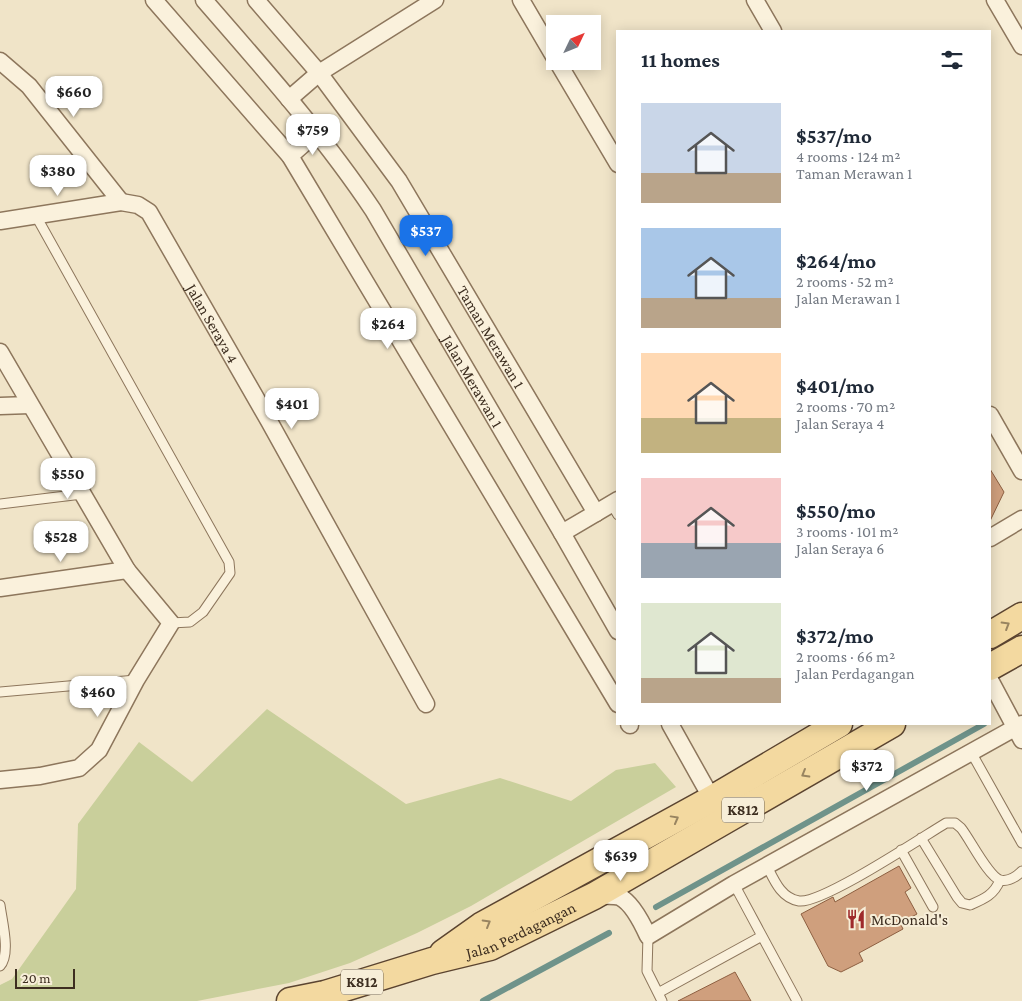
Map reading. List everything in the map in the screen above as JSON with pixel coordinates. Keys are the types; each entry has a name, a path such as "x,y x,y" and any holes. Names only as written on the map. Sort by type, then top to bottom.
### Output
{"main road":[{"path":"991,634 1022,616"},
{"path":"991,666 1022,649"},
{"name":"Jalan Perdagangan","path":"432,961 481,926 712,799 837,725"},
{"name":"Jalan Perdagangan","path":"290,1001 325,994 432,961 490,947 594,896 890,725"}],"street":[{"path":"154,0 290,156 616,701"},
{"name":"Jalan Merawan 1","path":"204,0 289,99 348,173 373,210 616,627"},
{"name":"Taman Merawan 1","path":"256,0 319,73 399,181 596,513"},
{"path":"289,99 319,73 435,0"},
{"path":"521,0 546,43"},
{"path":"755,0 771,30"},
{"path":"995,0 1022,46"},
{"path":"0,61 29,86 121,202 0,221"},
{"path":"562,70 616,161"},
{"path":"290,156 316,133"},
{"name":"Jalan Seraya 4","path":"121,202 138,205 149,212 269,421 426,704"},
{"path":"0,352 127,570 172,623 136,680 99,750 79,768 40,776 0,780"},
{"path":"0,406 30,405"},
{"path":"991,417 1022,471"},
{"path":"562,532 596,513 615,506"},
{"path":"991,537 1022,519"},
{"path":"0,588 127,570"},
{"path":"594,896 620,897 631,907 645,931 1018,728 994,687"},
{"path":"675,726 712,799"}],"lane":[{"path":"36,216 229,562 230,573 203,612 190,622 172,623"},
{"path":"0,504 82,494"},
{"path":"0,692 136,680"},
{"path":"971,752 1022,842"},
{"path":"767,866 777,886 783,893 799,901 811,900 836,889 946,823 955,823 970,839 992,874 1000,880 1011,880 1022,871"},
{"path":"921,838 962,903 970,905 988,898 996,889 1000,880"},
{"path":"900,850 933,908"},
{"path":"734,884 797,1001"},
{"path":"0,905 6,953 4,961 0,966"},
{"path":"645,931 647,971 660,997 762,936"}],"green space":[{"path":"267,709 406,804 500,778 571,801 616,770 655,763 676,787 471,906 350,963 289,983 197,1001 0,1001 0,985 12,979 76,889 78,824 139,742 192,782"}],"building":[{"path":"991,471 1004,492 991,519"},
{"name":"McDonald's","path":"899,866 911,888 905,892 917,914 900,923 903,929 859,953 863,961 841,972 828,966 801,914 833,897 835,902"},
{"path":"735,972 751,1001 678,1001"}],"waterway":[{"path":"656,907 982,725"},
{"path":"483,1001 609,933"}],"place":[{"name":"McDonald's","path":"856,919"}]}
